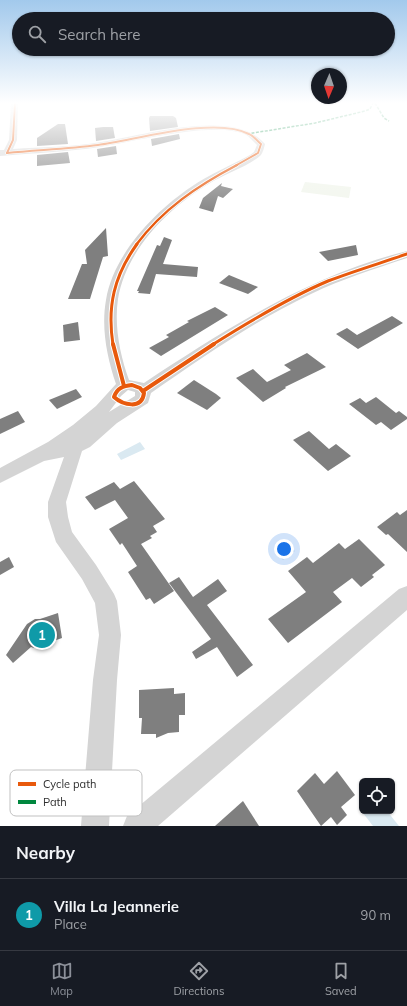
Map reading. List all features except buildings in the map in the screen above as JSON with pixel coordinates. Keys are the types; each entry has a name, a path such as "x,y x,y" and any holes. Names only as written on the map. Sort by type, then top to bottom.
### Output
{"street":[{"path":"3,153 12,142"},
{"path":"3,153 101,145 119,142"},
{"path":"131,405 123,405 117,402 119,391 111,325 112,300 117,282 128,258 166,210 194,189 253,157 258,153 261,144 260,142"},
{"path":"143,390 217,342 290,300 329,281 407,254"},
{"path":"0,476 68,444 84,442 98,428 142,399 144,395 143,390 139,386 132,385 119,391 103,410 68,444"},
{"path":"68,444 73,455 57,502 58,516 63,536 89,572 106,601 110,635 105,680 99,770"},
{"path":"137,826 407,596"},
{"path":"95,826 96,816"}],"shaded area":[{"path":"305,182 351,187 349,198 301,192"},
{"path":"140,442 145,449 121,460 117,454"},
{"path":"286,544 295,551 283,560 275,552"},
{"path":"364,814 389,814 399,826 373,826"}],"cycle path":[{"path":"7,153 12,142"},
{"path":"7,153 77,148 119,142"},
{"path":"124,386 117,365 111,332 112,299 116,283 123,267 142,237 167,210 194,189 253,157 258,153 261,144 258,142"},
{"path":"143,391 188,361 281,304 329,281 407,254"},
{"path":"132,385 140,388 144,393 140,402 127,405 120,403 114,397 116,391 120,388 132,385"}],"place":[{"name":"Villa La Jeannerie","path":"42,635"}]}
